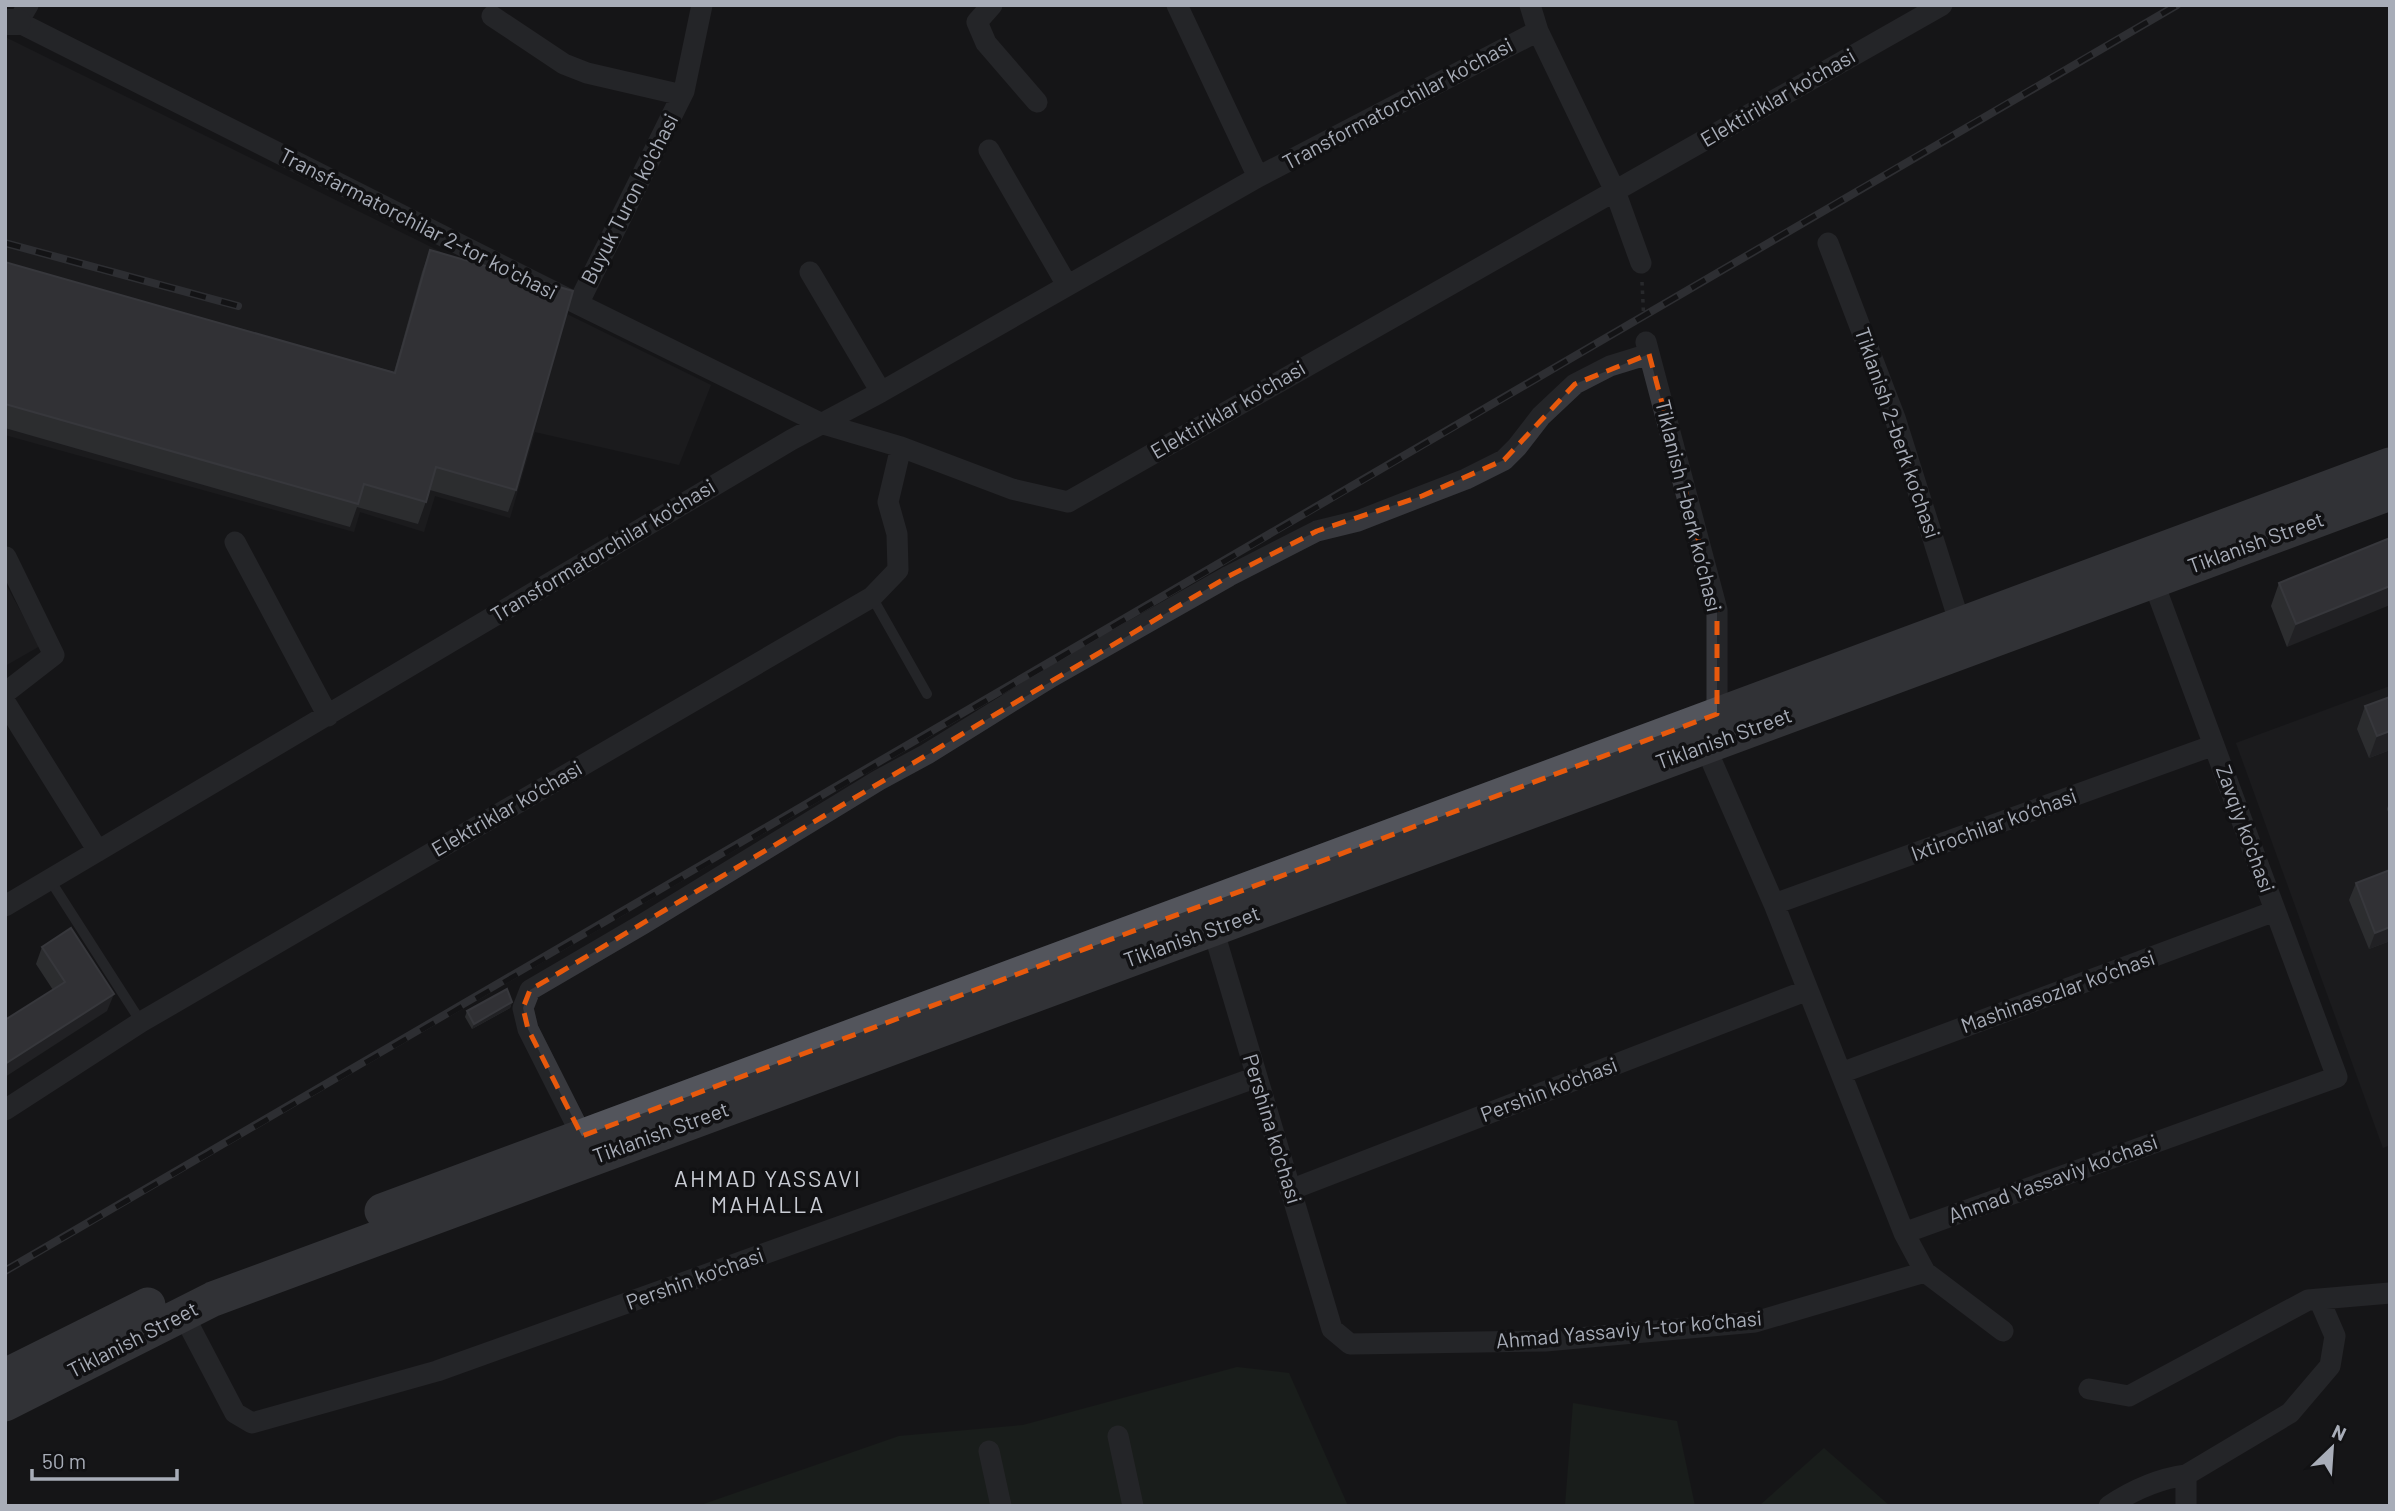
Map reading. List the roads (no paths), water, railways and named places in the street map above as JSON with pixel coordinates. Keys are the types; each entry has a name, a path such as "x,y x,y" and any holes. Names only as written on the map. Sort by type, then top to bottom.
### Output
{"main road":[{"name":"Tiklanish Street","path":"5,1404 213,1299 1213,929 1711,730 1961,624 2390,466"},
{"name":"Tiklanish Street","path":"5,1376 208,1275 582,1136 1711,730 2153,581 2390,493"}],"street":[{"name":"Buyuk Turon ko'chasi","path":"578,304 682,95 702,5"},
{"path":"992,5 977,22 986,43 1037,102"},
{"name":"Transformatorchilar ko'chasi","path":"1177,5 1258,177"},
{"path":"1530,5 1538,31 1615,191 1641,263"},
{"name":"Elektiriklar ko'chasi","path":"820,423 901,447 1012,489 1068,502 1942,5"},
{"name":"Transfarmatorchilar 2-tor koʻchasi","path":"17,16 578,304 820,423"},
{"name":"Buyuk Turon ko'chasi","path":"492,16 564,64 587,73 682,95"},
{"name":"Transformatorchilar ko'chasi","path":"5,906 820,423 881,392 1258,177 1538,31"},
{"path":"989,150 1067,285"},
{"name":"Tiklanish 2-berk ko‘chasi","path":"1828,243 1895,418 1961,624"},
{"path":"810,272 881,392"},
{"name":"Tiklanish 1-berk ko‘chasi","path":"582,1136 528,1029 523,1008 530,990 879,780 927,754 1018,696 1218,582 1317,531 1358,521 1466,479 1504,460 1541,416 1575,384 1647,348 1717,610 1711,730"},
{"name":"Elektriklar ko‘chasi","path":"5,1110 141,1022 872,597 898,570 897,534 888,502 901,447"},
{"path":"235,542 328,716"},
{"path":"5,694 54,655 6,557"},
{"name":"Zavqiy ko'chasi","path":"2153,581 2337,1077"},
{"path":"5,702 98,851"},
{"path":"1711,730 1774,904 1904,1233 1925,1272 2003,1331"},
{"name":"Ixtirochilar ko‘chasi","path":"1774,904 2214,745"},
{"name":"Mashinasozlar ko‘chasi","path":"1841,1073 2275,911"},
{"name":"Pershina ko'chasi","path":"1213,929 1332,1329"},
{"name":"Pershin ko'chasi","path":"1290,1190 1808,990"},
{"name":"Pershin ko'chasi","path":"183,1314 236,1413 252,1423 437,1371 1257,1077"},
{"name":"Ahmad Yassaviy ko‘chasi","path":"1904,1233 2337,1077"},
{"name":"Ahmad Yassaviy 1-tor ko‘chasi","path":"1332,1329 1350,1344 1545,1341 1755,1322 1925,1272"},
{"path":"2089,1389 2129,1396 2308,1300 2390,1293"},
{"path":"2109,1506 2132,1491 2186,1475 2290,1413 2329,1366 2335,1336 2319,1299"},
{"path":"1118,1436 1133,1506"},
{"path":"989,1451 1001,1506"},
{"path":"2186,1475 2186,1506"}],"lane":[{"path":"872,597 927,694"},
{"path":"50,880 141,1022"}],"railway":[{"path":"5,1271 2177,5"},
{"path":"5,243 238,306"}],"district":[{"name":"AHMAD YASSAVI MAHALLA","path":"768,1192"}]}
